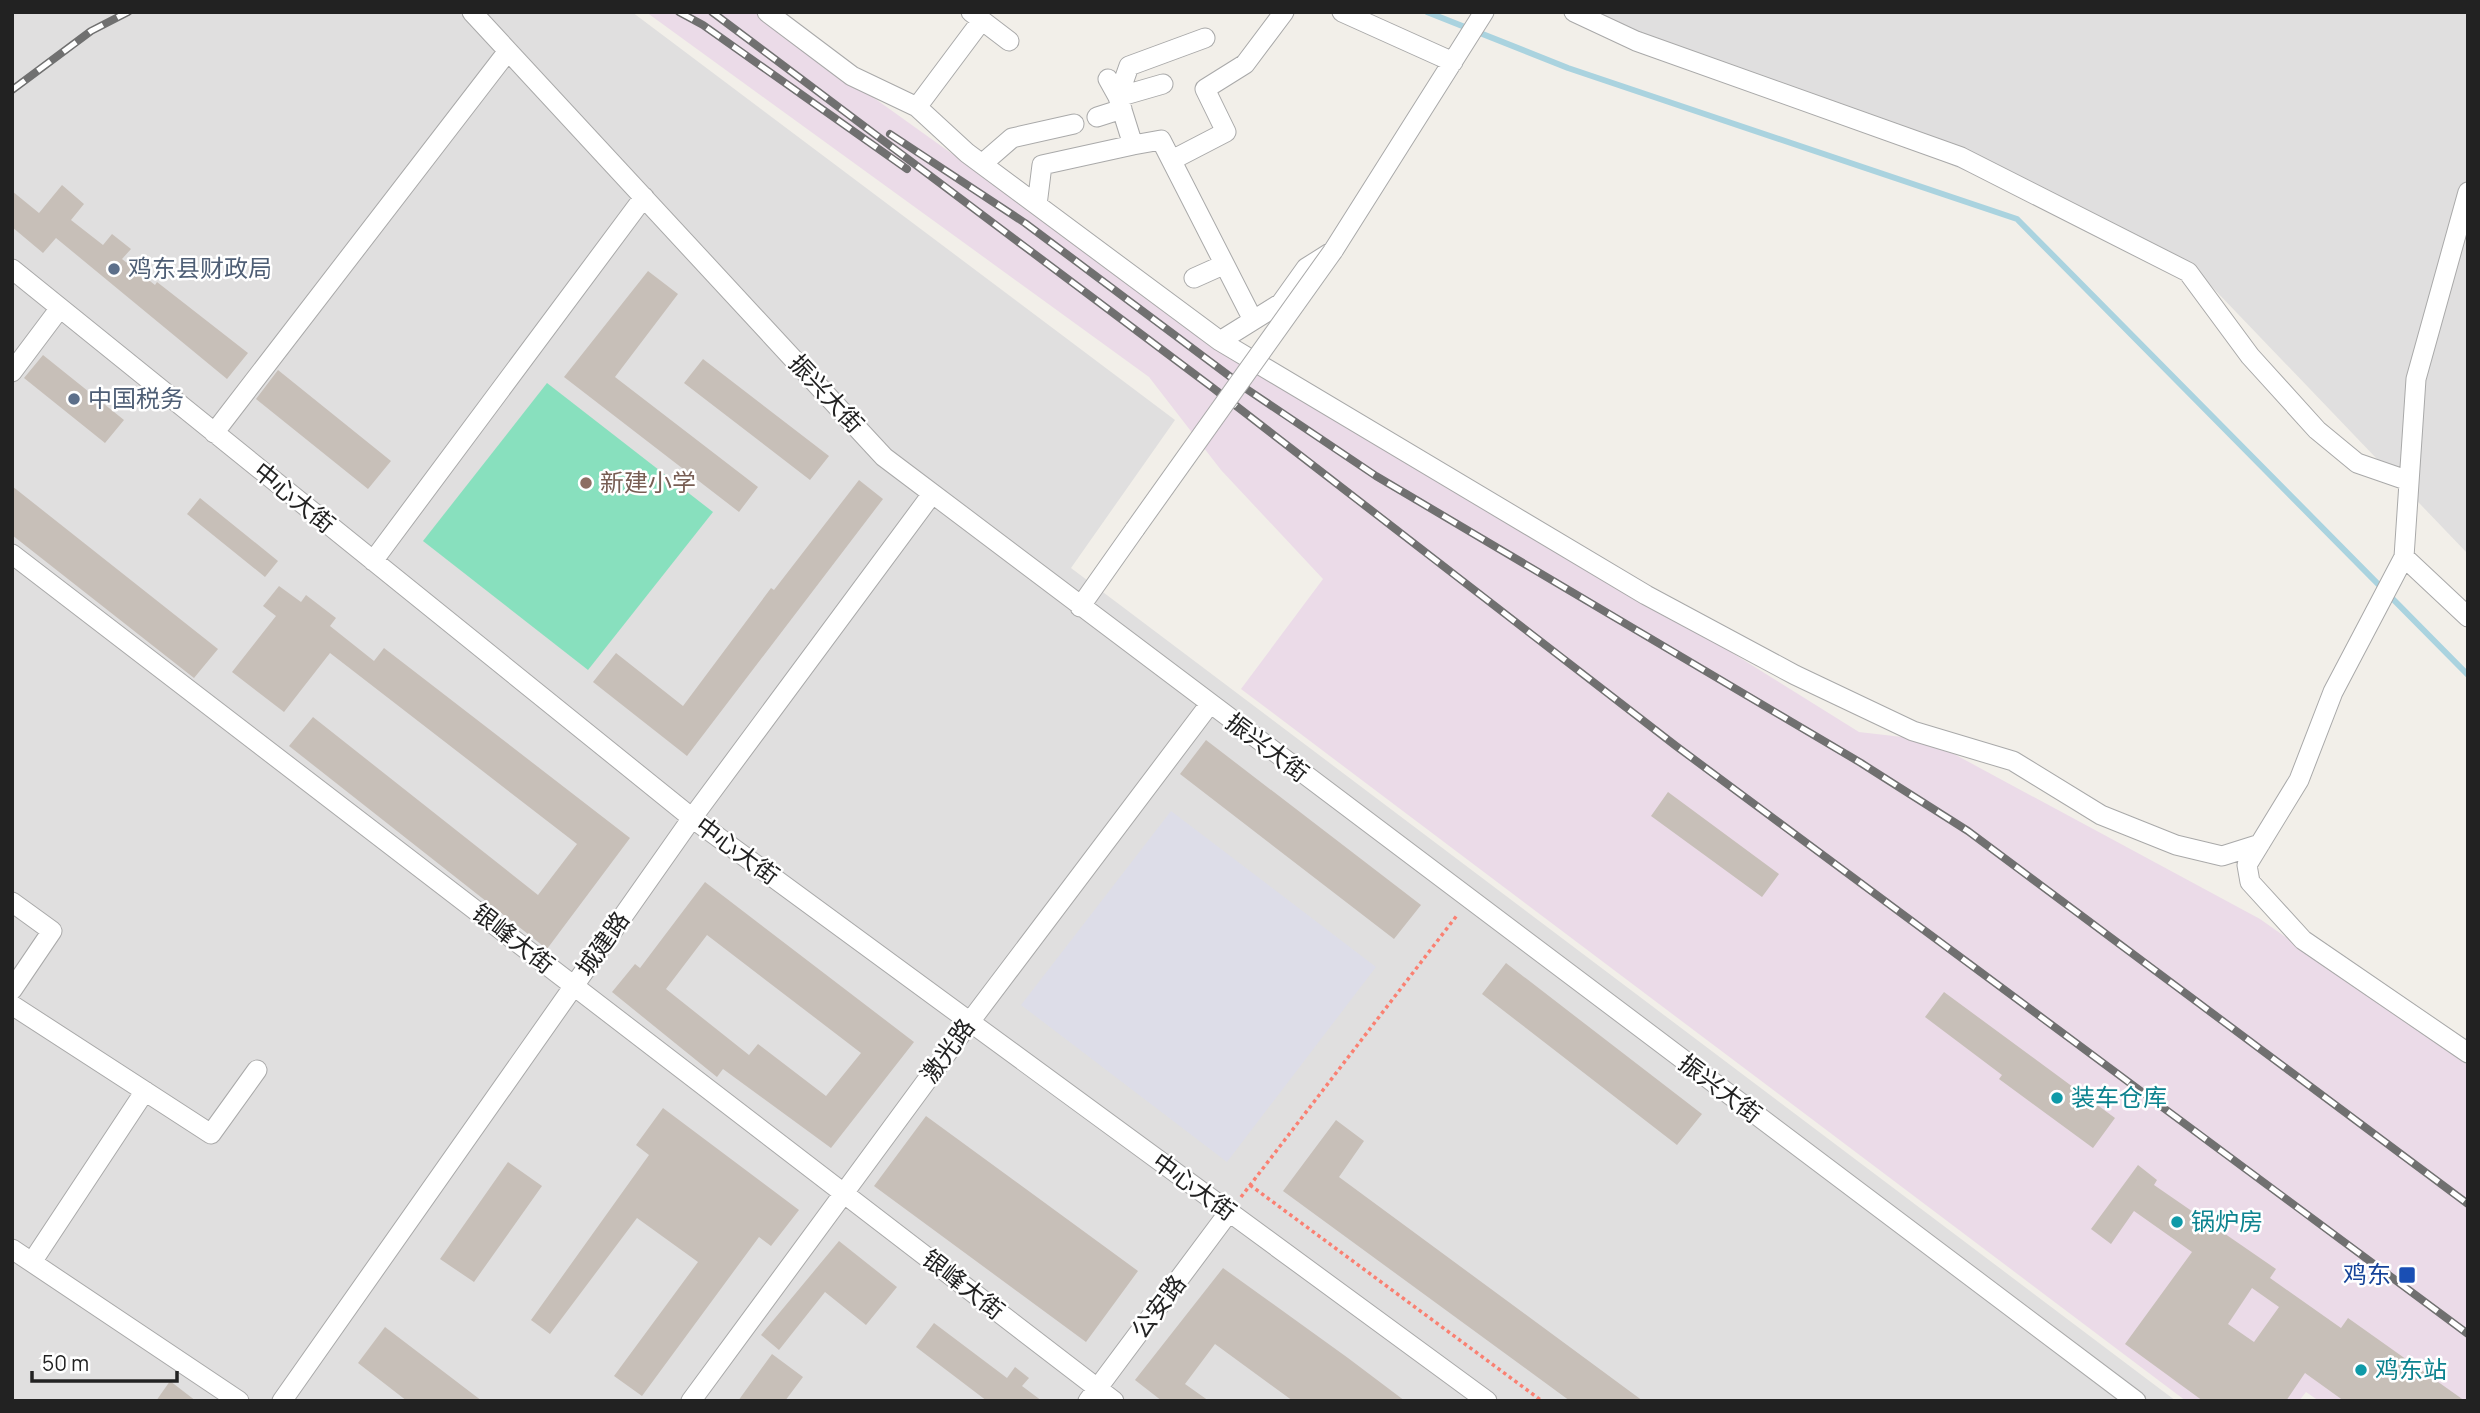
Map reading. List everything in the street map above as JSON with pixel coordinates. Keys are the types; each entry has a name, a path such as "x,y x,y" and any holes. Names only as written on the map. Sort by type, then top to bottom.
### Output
{"street":[{"name":"振兴大街","path":"472,12 884,457 1209,705 2136,1401"},
{"path":"767,12 852,76 917,107 982,164 1220,341 1646,595 1795,675 1913,731 2013,761 2101,815 2176,845 2222,856 2260,844"},
{"path":"1172,160 1226,132 1205,89 1245,64 1284,12"},
{"path":"1342,12 1453,62"},
{"path":"1574,12 1636,41 1961,157 2188,272 2250,356 2316,430 2357,463 2409,481"},
{"path":"917,107 976,16 1009,41"},
{"path":"1080,607 1333,251 1477,24"},
{"path":"1120,103 1129,66 1205,38"},
{"path":"214,433 509,51"},
{"path":"1108,79 1120,103 1133,145"},
{"path":"1097,117 1120,103 1163,84"},
{"path":"982,164 1012,138 1074,124"},
{"path":"1037,205 1042,165 1161,140 1253,320"},
{"path":"2468,192 2416,379 2400,563 2333,692 2299,780 2247,865 2250,882 2303,940 2468,1053"},
{"path":"373,561 644,197"},
{"path":"1220,341 1281,303 1306,268 1333,251"},
{"path":"1194,278 1223,265"},
{"name":"中心大街","path":"12,269 692,818 1487,1401"},
{"path":"12,372 60,307"},
{"name":"城建路","path":"282,1401 692,818 932,494"},
{"name":"银峰大街","path":"12,554 844,1193 1093,1394 1114,1401"},
{"path":"2400,563 2468,617"},
{"name":"激光路","path":"691,1401 1209,705"},
{"path":"12,902 52,931 12,990"},
{"path":"12,1005 211,1134 257,1070"},
{"path":"32,1262 145,1091"},
{"name":"公安路","path":"1093,1394 1229,1212"},
{"path":"12,1249 239,1401"}],"path":[{"path":"1229,1212 1469,900"},
{"path":"1250,1185 1542,1401"}],"shaded area":[{"path":"12,12 632,12 1175,420 1071,568 2176,1401 12,1401"},
{"path":"646,12 754,12 1272,383 1281,371 1859,732 1928,740 2260,919 2468,1065 2468,1401 2319,1401 2306,1392 2299,1401 2186,1401 1241,689 1323,579 1221,470 1149,377"},
{"path":"1584,12 2468,12 2468,554 2191,265"},
{"path":"1171,811 1376,967 1227,1162 1021,1005"}],"green space":[{"path":"547,383 713,512 588,670 423,541"}],"building":[{"path":"62,185 84,204 71,220 103,245 112,234 131,249 122,259 155,285 157,282 248,353 227,379 56,238 43,253 12,227 12,191 39,213"},
{"path":"648,271 678,294 615,377 758,487 739,512 564,377"},
{"name":"中国税务","path":"43,355 124,420 105,443 24,378"},
{"path":"703,359 829,456 810,480 684,383"},
{"path":"278,370 391,461 368,489 256,399"},
{"path":"859,480 883,499 687,756 593,682 616,653 683,706 771,588 774,590"},
{"path":"12,486 218,649 194,678 12,535"},
{"path":"200,498 278,561 265,577 187,514"},
{"path":"279,586 301,602 306,595 336,618 330,626 374,661 384,648 630,838 547,949 289,746 313,717 538,895 577,844 330,653 284,712 232,672 276,616 263,606"},
{"path":"1206,740 1421,905 1394,939 1180,774"},
{"path":"1668,792 1779,874 1762,897 1651,816"},
{"path":"705,882 914,1042 831,1148 723,1069 717,1077 612,992 635,964 640,968","holes":["707,935 861,1053 826,1096 758,1044 749,1055 666,989"]},
{"path":"1506,963 1702,1114 1677,1145 1482,994"},
{"path":"1944,992 2115,1118 2093,1148 1999,1079 2002,1075 1925,1017"},
{"path":"663,1108 799,1210 771,1246 759,1237 642,1396 614,1376 698,1262 637,1218 550,1334 531,1320 649,1155 636,1145"},
{"path":"926,1116 1138,1271 1086,1342 874,1186"},
{"path":"1336,1120 1364,1141 1339,1177 1643,1401 1570,1401 1283,1191"},
{"path":"508,1162 542,1186 474,1282 440,1259"},
{"path":"2138,1165 2157,1180 2154,1185 2276,1269 2270,1278 2341,1328 2348,1318 2465,1401 2344,1401 2305,1373 2286,1401 2203,1401 2125,1344 2192,1252 2134,1211 2111,1244 2091,1229","holes":["2252,1288 2279,1307 2254,1342 2228,1324"]},
{"path":"839,1241 897,1287 866,1325 825,1292 779,1350 761,1335"},
{"path":"1223,1268 1405,1401 1293,1401 1215,1344 1185,1384 1209,1401 1162,1401 1135,1380"},
{"path":"934,1323 1007,1378 1015,1367 1029,1378 1022,1386 1042,1401 987,1401 916,1347"},
{"path":"385,1327 482,1401 407,1401 358,1363"},
{"path":"772,1354 803,1377 785,1401 738,1401"},
{"path":"170,1381 196,1401 156,1401"}],"waterway":[{"path":"1427,12 1568,68 2017,219 2468,675"}],"railway":[{"path":"12,90 91,31 128,12"},
{"path":"679,12 703,25 907,169"},
{"path":"712,12 1213,388 1676,746 2468,1334"},
{"path":"890,134 1025,223 1248,390 1376,476 1861,763 1968,831 2468,1204"}],"place":[{"name":"鸡东县财政局","path":"114,269"},
{"name":"中国税务","path":"74,399"},
{"name":"新建小学","path":"586,483"},
{"name":"装车仓库","path":"2057,1098"},
{"name":"锅炉房","path":"2177,1222"},
{"name":"鸡东","path":"2407,1275"},
{"name":"鸡东站","path":"2361,1370"}]}
